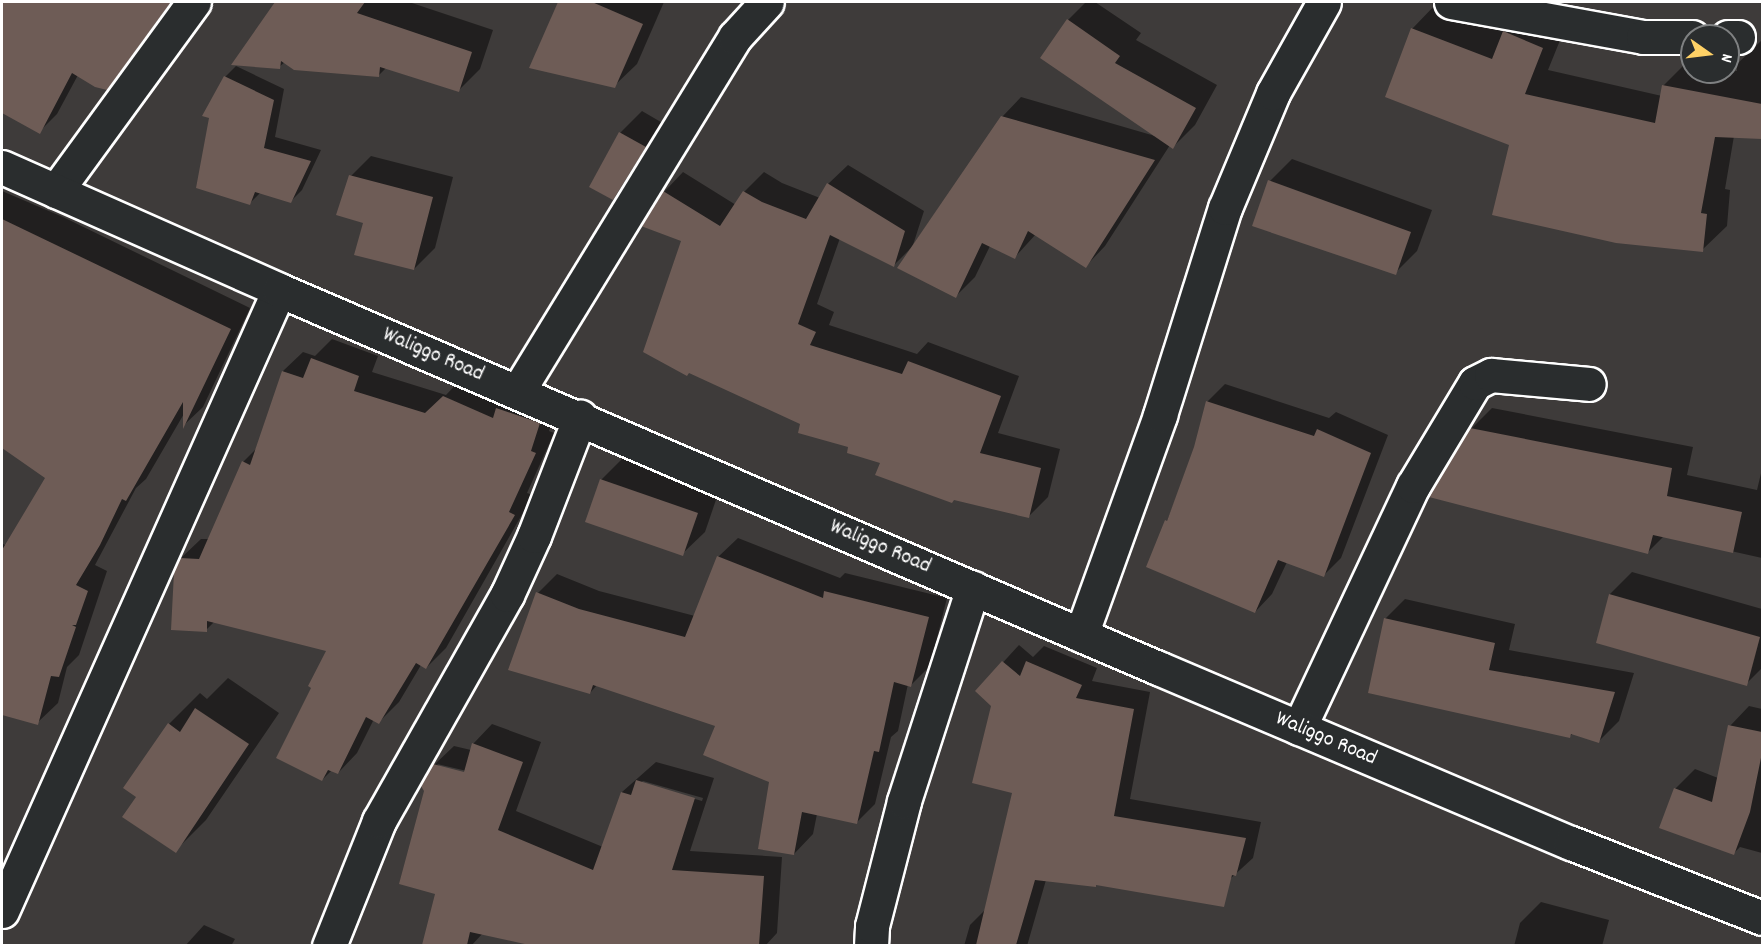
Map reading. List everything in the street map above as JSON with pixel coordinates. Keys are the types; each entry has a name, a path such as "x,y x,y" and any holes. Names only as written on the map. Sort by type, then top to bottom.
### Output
{"street":[{"path":"56,191 194,2"},
{"path":"518,391 735,37 767,2"},
{"path":"1082,635 1160,415 1226,207 1274,93 1324,2"},
{"path":"1451,2 1643,37 1680,37"},
{"name":"Waliggo Road","path":"2,167 279,290 580,417 1299,728 1571,843 1762,918"},
{"path":"2,911 279,290"},
{"path":"1299,728 1413,486 1474,383 1491,375 1589,384"},
{"path":"329,945 379,822 507,595 534,536 580,417"},
{"path":"871,945 872,926 904,801 973,588"}],"building":[{"path":"2,2 171,2 107,90 95,87 72,73 40,134 2,113"},
{"path":"275,2 365,2 357,13 472,52 459,92 380,67 379,77 294,70 281,61 280,69 231,65"},
{"path":"558,2 592,2 643,24 615,88 529,68"},
{"path":"1067,19 1120,56 1115,63 1196,108 1173,149 1040,58"},
{"path":"1411,28 1492,59 1503,31 1543,48 1525,94 1655,123 1662,85 1762,104 1762,139 1715,137 1701,213 1707,214 1703,252 1616,243 1492,215 1509,145 1385,97"},
{"path":"224,76 274,100 264,148 311,161 291,203 255,192 250,205 196,188 209,118 202,116"},
{"path":"1001,116 1155,160 1086,268 1028,231 1015,259 982,243 956,298 897,268"},
{"path":"619,132 646,147 613,200 589,187"},
{"path":"349,175 433,197 414,270 354,255 363,223 336,215"},
{"path":"1268,180 1411,232 1396,275 1252,226"},
{"path":"827,183 905,231 894,267 830,235 798,324 816,332 810,345 902,374 908,361 1001,396 980,453 1041,468 1029,518 954,500 952,503 875,475 880,463 847,453 848,447 798,433 800,424 689,373 687,376 643,352 681,241 641,226 663,191 720,226 743,191 762,202 806,219"},
{"path":"2,219 231,329 183,429 183,402 126,501 122,499 100,545 76,585 88,591 76,625 72,625 76,627 59,677 51,676 38,725 2,715 2,550 45,478 2,448"},
{"path":"311,358 359,376 354,391 425,413 443,396 493,418 496,408 540,423 531,451 536,453 509,512 515,515 426,669 416,663 379,724 366,717 338,774 328,770 322,781 276,758 311,688 308,686 326,651 207,621 207,632 171,630 174,572 180,558 199,559 242,461 250,465 282,371 303,378"},
{"path":"1206,401 1314,436 1317,429 1371,453 1324,577 1278,560 1255,613 1146,567 1165,520 1167,521 1194,447"},
{"path":"1470,428 1672,468 1667,496 1742,512 1733,553 1653,535 1648,554 1429,497"},
{"path":"600,479 698,513 683,556 585,522"},
{"path":"717,556 823,598 824,591 929,617 911,687 894,682 879,752 874,751 857,824 802,812 794,855 758,849 769,782 703,755 715,726 593,685 590,694 508,670 536,592 579,609 685,637"},
{"path":"1609,594 1760,637 1747,686 1596,643"},
{"path":"1384,618 1495,643 1489,670 1615,692 1599,743 1571,734 1570,738 1368,693"},
{"path":"1002,661 1020,676 1026,661 1082,685 1076,698 1134,709 1114,816 1246,838 1236,876 1232,875 1224,907 1096,885 1096,887 1035,880 1016,945 976,945 1012,793 972,783 991,706 975,691"},
{"path":"195,708 249,744 176,853 122,817 136,797 123,788 168,723 180,732"},
{"path":"1728,725 1762,732 1762,753 1750,812 1734,855 1659,828 1674,788 1712,802"},
{"path":"472,743 523,762 498,830 593,870 621,792 631,795 636,780 695,798 672,870 764,876 759,945 529,945 470,932 467,945 422,945 435,894 399,884 424,791 421,786 433,764 464,772"}]}
